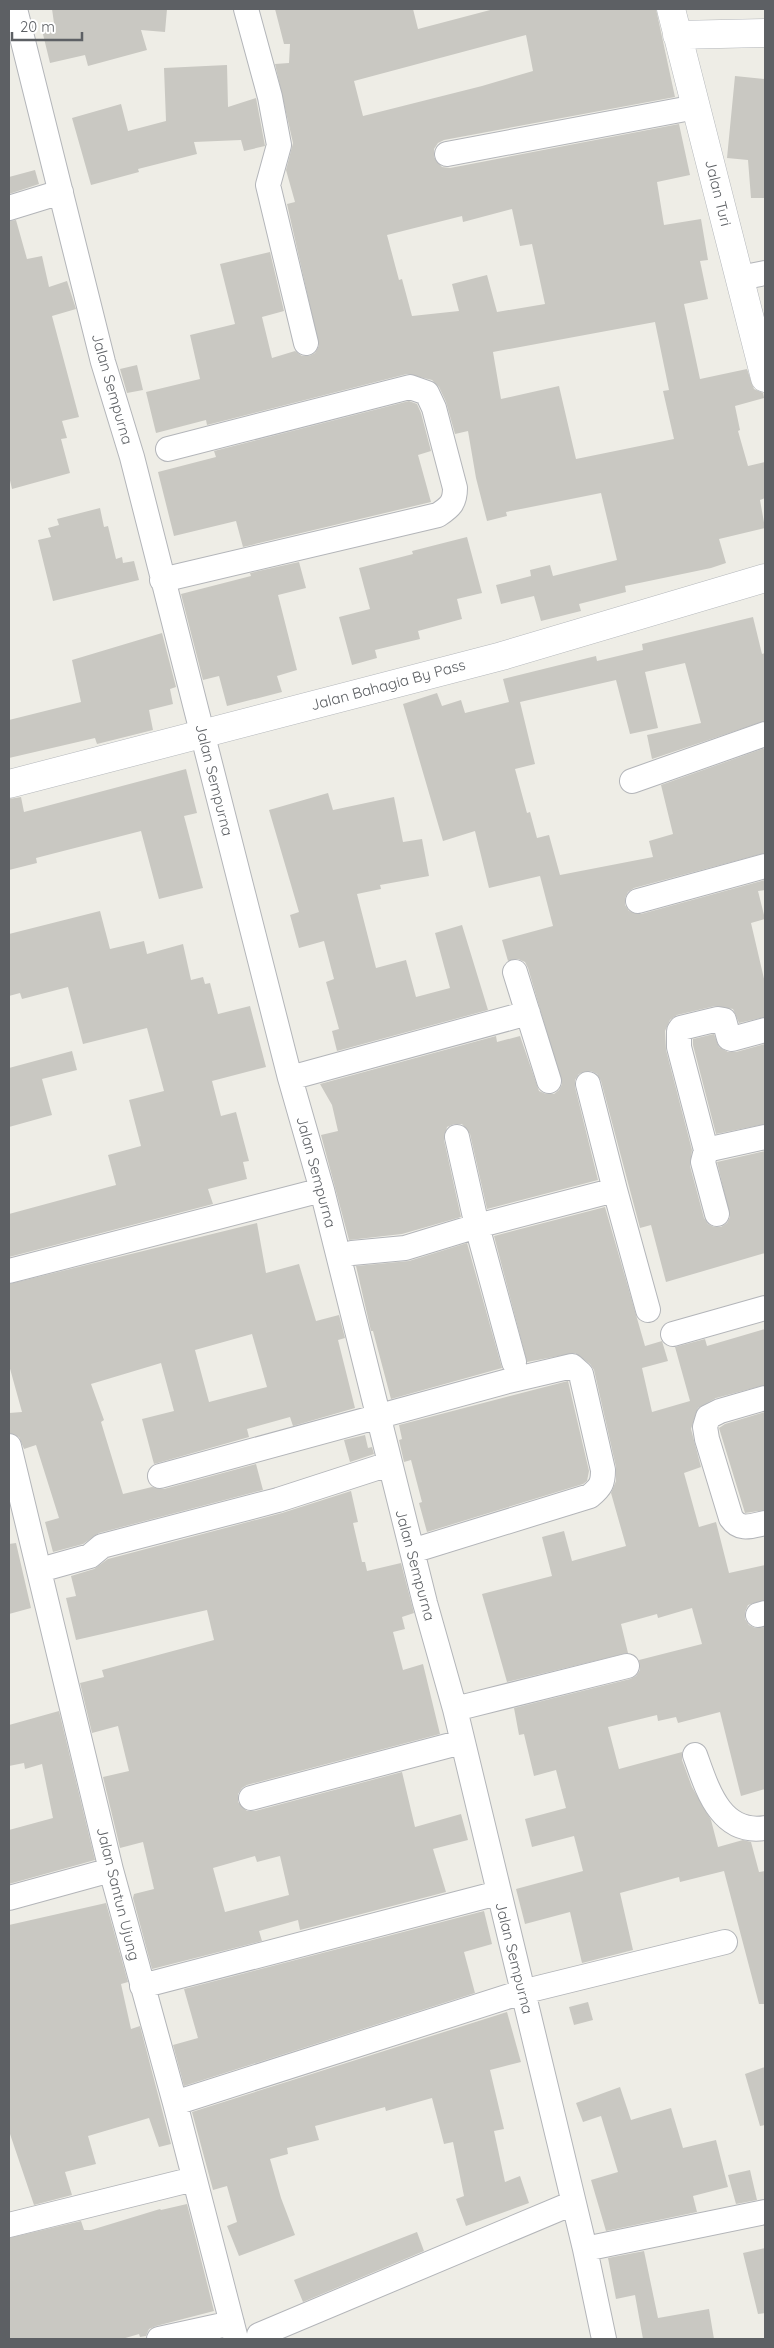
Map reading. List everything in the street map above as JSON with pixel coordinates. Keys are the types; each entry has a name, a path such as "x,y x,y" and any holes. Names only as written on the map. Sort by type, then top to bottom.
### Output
{"main road":[{"name":"Jalan Turi","path":"671,9 696,107 753,275 765,378"},
{"path":"677,35 765,32"},
{"name":"Jalan Bahagia By Pass","path":"9,784 502,656 765,578"}],"street":[{"name":"Jalan Sempurna","path":"15,9 103,362 132,457 290,1078 322,1190 389,1464 455,1709 585,2249 604,2339"},
{"path":"246,9 270,97 279,146 268,186 306,343"},
{"path":"447,154 696,107"},
{"path":"9,208 61,192"},
{"path":"132,457 410,387 427,393 434,408 456,488 455,500 451,506 438,515 162,580"},
{"path":"632,781 765,734"},
{"path":"638,901 765,866"},
{"path":"514,972 549,1081"},
{"path":"290,1078 528,1013"},
{"path":"717,1214 704,1162 706,1150 680,1047 678,1031 681,1028 718,1019 724,1020 729,1038 732,1039 765,1030"},
{"path":"588,1084 648,1310"},
{"path":"457,1137 477,1226 514,1362"},
{"path":"706,1150 765,1137"},
{"path":"9,1271 322,1190"},
{"path":"338,1257 352,1253 406,1248 477,1226 615,1190"},
{"path":"673,1334 765,1308"},
{"path":"160,1476 377,1416 572,1366 581,1374 603,1470 603,1483 598,1489 590,1496 412,1551"},
{"path":"765,1398 720,1411 708,1417 705,1428 731,1518 736,1525 746,1527 765,1523"},
{"name":"Jalan Santun Ujung","path":"9,1446 19,1534 40,1570 111,1870 175,2103 234,2331"},
{"path":"40,1570 90,1556 102,1546 278,1500 389,1464"},
{"path":"455,1709 627,1666"},
{"path":"251,1798 462,1742"},
{"path":"695,1755 711,1798 722,1813 747,1829 765,1828"},
{"path":"9,1898 111,1870"},
{"path":"142,1986 498,1893"},
{"path":"175,2103 522,1992 725,1942"},
{"path":"9,2225 194,2179"},
{"path":"260,2334 573,2204"},
{"path":"585,2249 765,2212"},
{"path":"159,2339 234,2331"}],"building":[{"path":"52,9 167,9 165,32 141,30 147,50 88,66 85,55 50,63 41,26 54,23"},
{"path":"275,9 413,9 418,29 494,9 656,9 675,97 444,140 438,143 434,149 434,157 442,167 450,168 679,124 690,175 657,182 664,225 701,219 708,260 700,261 708,299 684,304 700,379 747,369 754,389 763,393 764,398 735,406 740,430 738,431 748,466 765,462 765,498 760,500 765,528 719,539 726,563 711,568 625,586 626,592 579,604 581,611 541,621 534,596 501,604 496,585 531,576 530,570 550,565 553,576 617,560 601,493 506,512 507,516 487,521 476,478 468,431 455,434 446,402 439,387 432,380 407,374 207,425 206,420 156,433 146,392 200,379 190,335 235,324 220,264 270,252 284,311 262,317 272,358 295,351 302,356 309,356 315,353 319,346 287,204 295,202 286,170 293,143 275,64 289,63 290,44 284,44","holes":["526,35 533,71 363,116 354,81","512,209 520,246 532,244 545,304 497,312 487,275 452,284 459,311 412,316 402,279 399,280 387,235 462,216 463,222","655,322 669,390 663,391 674,439 576,459 559,386 501,399 493,352"]},
{"path":"227,65 228,107 256,98 265,146 244,151 241,140 194,142 197,154 138,169 139,172 91,185 72,118 121,104 128,131 166,121 164,68"},
{"path":"735,76 765,79 765,198 751,198 748,160 727,158"},
{"path":"35,170 39,184 9,194 9,177"},
{"path":"16,220 27,259 42,256 49,287 67,281 76,309 52,316 79,417 62,421 67,438 61,439 70,473 12,489 9,476 9,221"},
{"path":"137,365 143,390 127,393 120,369"},
{"path":"409,401 417,404 421,413 431,451 418,455 431,502 243,547 236,521 174,536 158,472 216,457 214,451"},
{"path":"100,508 104,527 108,526 116,559 122,557 123,563 134,561 139,580 53,601 38,540 51,537 48,528 59,525 57,519"},
{"path":"467,537 482,593 457,599 462,619 418,631 420,639 375,650 377,658 352,665 339,617 370,609 359,568 413,554 412,551"},
{"path":"299,562 306,588 278,595 297,670 277,676 282,692 227,706 219,676 203,680 181,594 251,576 250,573"},
{"path":"753,617 762,654 765,653 765,721 652,759 647,735 701,723 685,663 645,672 658,728 630,734 616,680 520,702 535,764 515,769 527,813 530,812 537,838 549,835 560,875 653,857 649,841 673,834 661,785 765,748 765,853 634,888 628,892 625,898 625,905 629,911 641,914 765,880 765,890 758,891 765,919 751,923 765,983 765,1017 739,1023 733,1009 715,1006 677,1015 670,1020 665,1031 666,1050 692,1150 690,1166 704,1218 708,1224 714,1227 721,1227 727,1223 730,1217 717,1162 765,1151 765,1253 666,1282 651,1225 640,1228 601,1081 597,1074 591,1071 579,1074 575,1080 575,1087 598,1180 487,1209 470,1134 462,1124 454,1124 447,1127 444,1140 461,1217 402,1234 349,1240 321,1135 338,1131 332,1105 320,1084 496,1036 497,1042 520,1036 539,1091 546,1094 554,1094 562,1084 528,968 525,962 518,959 508,961 502,940 553,926 540,876 489,888 475,831 443,841 403,704 437,693 442,706 461,700 465,713 509,702 503,679 596,656 597,661 643,650 642,644"},
{"path":"162,633 176,687 170,689 173,704 149,710 153,730 97,744 95,738 9,758 9,720 81,702 72,660"},
{"path":"186,769 197,813 184,816 203,888 159,899 141,831 36,858 37,863 9,870 9,799 21,797 24,812"},
{"path":"328,793 333,810 394,797 403,842 422,839 429,876 380,885 381,889 357,894 376,968 406,960 416,997 450,988 435,933 462,925 488,1010 337,1051 332,1031 339,1029 326,982 334,979 324,941 299,948 290,915 299,912 269,810"},
{"path":"100,911 110,949 144,941 147,954 183,944 191,980 203,977 205,984 210,983 218,1014 250,1006 266,1067 212,1081 221,1116 236,1112 249,1161 243,1162 247,1179 208,1189 213,1204 9,1257 9,1214 116,1185 108,1155 141,1146 129,1100 164,1091 147,1028 83,1044 68,987 22,999 20,993 9,996 9,934"},
{"path":"714,1034 719,1047 728,1052 736,1052 765,1044 765,1124 716,1134 693,1045 693,1039"},
{"path":"72,1051 77,1070 42,1079 52,1115 9,1127 9,1068"},
{"path":"605,1207 645,1346 662,1341 668,1361 642,1368 652,1412 690,1401 675,1347 705,1339 707,1346 765,1329 765,1385 716,1398 698,1408 691,1429 701,1467 684,1473 699,1527 716,1522 729,1573 765,1565 765,1600 748,1605 745,1619 749,1625 755,1628 765,1627 765,1789 741,1796 720,1712 678,1723 676,1717 658,1721 657,1715 608,1727 619,1769 682,1752 682,1760 692,1787 711,1820 718,1847 743,1840 751,1842 759,1872 765,1871 765,2004 759,2004 724,1871 680,1882 679,1877 620,1893 633,1950 582,1963 570,1912 525,1924 516,1889 583,1871 574,1836 532,1847 525,1819 566,1808 556,1770 534,1776 524,1734 519,1735 514,1708 630,1679 636,1676 640,1670 639,1660 702,1644 692,1608 658,1618 657,1614 621,1624 628,1653 507,1682 482,1594 552,1576 542,1537 564,1531 572,1561 626,1546 611,1493 616,1481 616,1467 594,1370 590,1364 575,1353 527,1362 494,1236"},
{"path":"257,1223 266,1273 299,1264 316,1321 339,1315 345,1338 338,1340 355,1408 293,1426 290,1417 247,1429 249,1437 154,1464 142,1419 174,1411 161,1363 91,1384 104,1420 101,1422 123,1494 152,1487 164,1489 256,1464 263,1490 99,1533 83,1544 53,1552 45,1522 59,1518 36,1445 24,1449 19,1437 9,1433 9,1413 22,1412 9,1365 9,1284","holes":["252,1334 267,1387 209,1402 195,1350"]},
{"path":"467,1243 502,1368 391,1399 373,1331 371,1331 356,1266 409,1261"},
{"path":"568,1381 589,1471 587,1481 583,1484 427,1532 419,1503 422,1502 411,1460 404,1462 399,1440 402,1439 399,1425"},
{"path":"765,1412 765,1510 745,1513 719,1428 725,1424"},
{"path":"365,1435 368,1448 372,1447 374,1454 350,1462 344,1440"},
{"path":"351,1491 358,1522 353,1523 362,1562 365,1562 367,1571 401,1563 414,1613 402,1617 405,1629 393,1632 403,1670 423,1664 440,1734 247,1785 238,1794 238,1802 247,1811 255,1811 402,1772 415,1827 461,1814 468,1840 433,1849 446,1892 300,1930 298,1920 259,1931 262,1941 152,1969 133,1898 134,1894 154,1889 143,1842 120,1848 103,1777 129,1771 118,1726 92,1733 80,1683 104,1677 102,1670 214,1640 207,1610 76,1640 66,1598 76,1596 71,1576 94,1569 108,1559 282,1513","holes":["255,1856 257,1862 280,1856 289,1895 225,1912 213,1868"]},
{"path":"16,1543 31,1608 9,1614 9,1544"},
{"path":"59,1711 95,1860 9,1884 9,1830 53,1818 42,1764 25,1769 24,1763 9,1766 9,1725"},
{"path":"106,1903 128,1982 121,1984 131,2029 140,2026 171,2144 159,2147 149,2118 88,2136 96,2164 65,2172 72,2195 34,2205 9,2131 9,1925"},
{"path":"484,1911 492,1944 464,1952 475,1993 184,2086 173,2045 198,2038 184,1989"},
{"path":"588,2002 593,2020 574,2025 569,2007"},
{"path":"507,2012 521,2062 490,2070 504,2129 494,2131 505,2182 520,2176 529,2203 466,2226 456,2199 464,2196 453,2142 444,2144 432,2098 386,2111 385,2107 315,2126 319,2140 287,2148 288,2154 270,2159 281,2198 295,2235 239,2256 227,2226 237,2222 227,2186 213,2190 192,2112"},
{"path":"765,2067 765,2125 760,2126 745,2074"},
{"path":"620,2087 631,2120 671,2108 683,2148 716,2140 728,2187 693,2196 697,2212 606,2231 591,2180 618,2172 601,2116 583,2122 576,2103"},
{"path":"750,2170 757,2200 736,2204 728,2175"},
{"path":"187,2204 214,2311 156,2326 149,2329 146,2336 140,2337 139,2334 122,2339 9,2339 9,2238 81,2221 84,2230 91,2230 160,2209"},
{"path":"417,2232 424,2251 303,2302 294,2280"},
{"path":"765,2248 765,2313 758,2314 743,2253"},
{"path":"644,2251 658,2318 709,2309 714,2339 643,2339 635,2295 616,2299 608,2258"}]}
